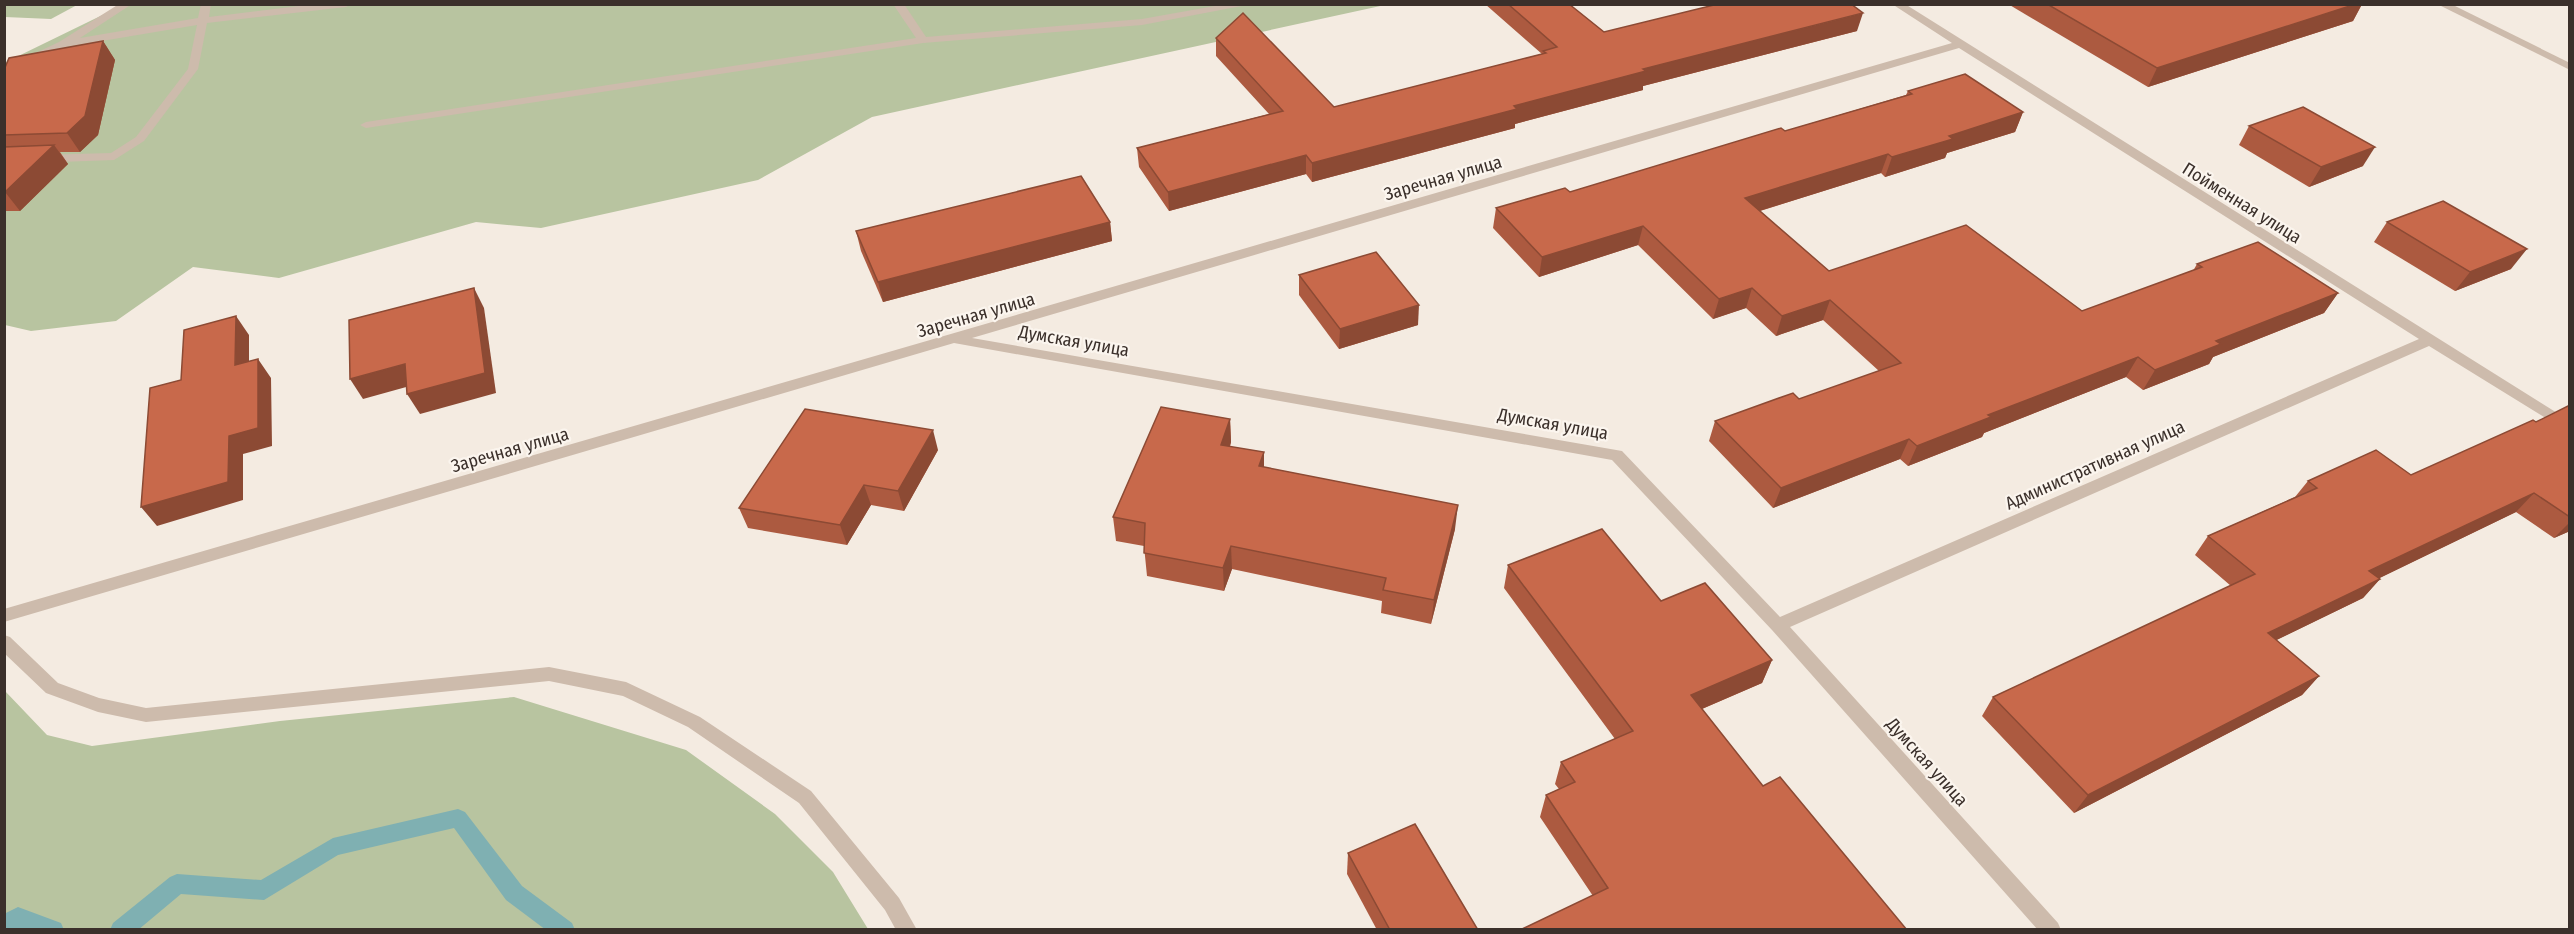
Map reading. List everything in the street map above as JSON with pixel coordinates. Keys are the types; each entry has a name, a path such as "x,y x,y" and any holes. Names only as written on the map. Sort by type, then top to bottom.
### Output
{"street":[{"path":"4,72 63,44 127,4"},
{"path":"4,160 114,156 140,139 193,69 206,4"},
{"path":"63,44 201,21 346,4"},
{"path":"898,4 923,40"},
{"path":"366,125 923,40 1142,22 1247,4"},
{"name":"Пойменная улица","path":"1897,4 1958,45 2570,428"},
{"path":"2442,4 2570,67"},
{"name":"Заречная улица","path":"4,616 955,340 1958,45"},
{"name":"Думская улица","path":"955,340 1617,455 1778,625 2051,930"},
{"name":"Административная улица","path":"1778,625 2428,341"},
{"path":"4,642 52,688 98,705 146,715 549,674 627,688 694,722 805,797 892,904 907,930"}],"green space":[{"path":"5,4 77,5 51,19 5,17"},
{"path":"125,4 1385,5 872,117 758,180 541,228 476,222 279,278 193,267 116,321 31,331 5,325 4,63"},
{"path":"5,691 47,735 92,746 280,721 514,697 686,750 775,814 833,872 868,929 5,929"}],"building":[{"path":"1508,4 1569,4 1604,32 1718,4 1851,4 1863,13 1643,69 1646,71 1514,106 1517,109 1312,163 1306,155 1168,192 1137,148 1283,111 1216,38 1243,13 1334,107 1546,53 1543,51 1557,47"},
{"path":"2047,4 2356,4 2157,68"},
{"path":"103,41 85,116 67,133 4,135 4,70 9,58"},
{"path":"1965,74 2023,112 1949,136 1953,139 1892,157 1888,154 1745,198 1829,271 1966,225 2082,311 2202,267 2197,264 2258,242 2338,293 2216,341 2221,344 2155,370 2138,357 1988,415 1991,417 1917,446 1909,439 1781,488 1715,421 1793,393 1799,399 1901,363 1830,300 1782,316 1752,288 1719,299 1643,226 1542,257 1496,208 1565,188 1570,192 1781,128 1785,131 1912,94 1908,91"},
{"path":"2303,107 2375,147 2321,167 2249,126"},
{"path":"54,145 5,192 4,192 4,147"},
{"path":"1081,176 1110,222 878,282 856,231"},
{"path":"2443,201 2527,249 2470,272 2387,222"},
{"path":"1376,252 1419,305 1340,329 1299,275"},
{"path":"474,288 485,373 407,394 405,364 350,379 349,320"},
{"path":"236,316 235,365 258,359 258,428 229,436 228,482 141,507 150,388 181,380 184,330"},
{"path":"2570,405 2570,517 2534,493 2369,571 2380,579 2268,633 2319,676 2088,795 1993,697 2255,574 2208,536 2317,488 2308,481 2376,450 2411,475 2533,420 2536,422"},
{"path":"1161,407 1230,419 1221,445 1264,452 1259,466 1458,505 1434,600 1383,590 1386,578 1231,546 1223,568 1144,553 1145,523 1113,517"},
{"path":"805,409 933,430 898,491 864,485 840,525 739,508"},
{"path":"1602,529 1661,601 1705,583 1772,660 1691,695 1763,786 1780,777 1907,930 1520,930 1608,888 1546,795 1575,782 1561,762 1633,731 1508,565"},
{"path":"1415,824 1478,930 1390,930 1348,853"}],"waterway":[{"path":"121,930 177,884 264,890 333,847 458,818 514,893 564,930"},
{"path":"4,927 18,917 53,930"}]}
